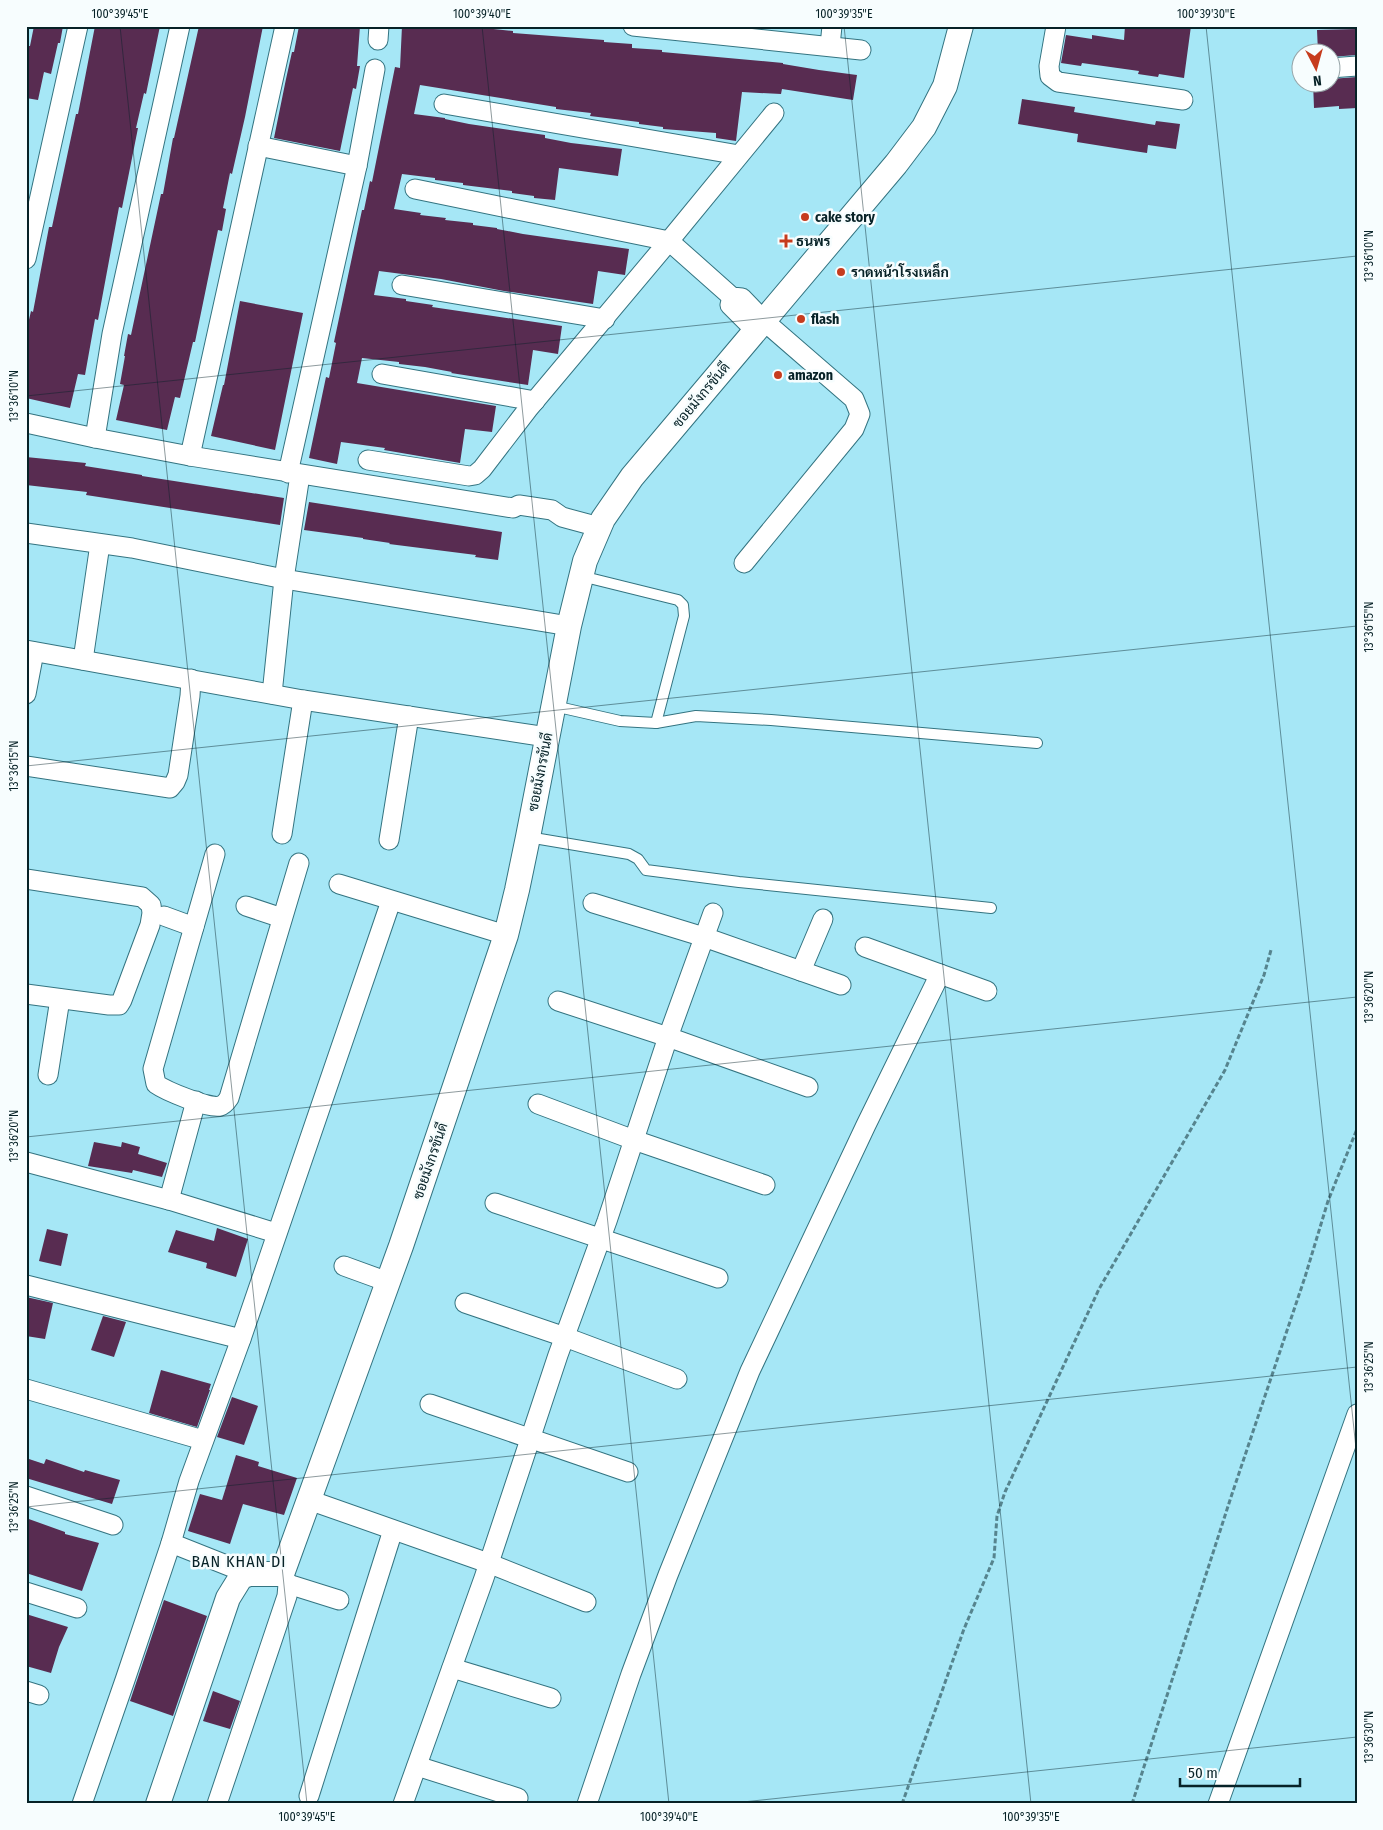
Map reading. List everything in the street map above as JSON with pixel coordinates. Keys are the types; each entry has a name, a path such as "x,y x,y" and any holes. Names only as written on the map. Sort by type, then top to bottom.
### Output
{"street":[{"path":"26,259 78,26"},
{"path":"95,438 112,334 180,26"},
{"path":"190,456 285,26"},
{"path":"633,26 860,50"},
{"path":"830,46 832,26"},
{"name":"ซอยมังกรขันดี","path":"285,1579 309,1500 388,1282 506,936 518,890 568,626 585,561 599,527 632,477 896,164 924,127 945,86 961,26"},
{"path":"1056,26 1049,66 1050,76 1058,82 1183,100"},
{"path":"1340,67 1357,66"},
{"path":"272,694 294,474 375,69"},
{"path":"444,104 739,155"},
{"path":"368,460 468,476 475,475 482,469 535,401 774,113"},
{"path":"258,146 357,166"},
{"path":"415,189 669,241 732,297 730,305 760,325 854,399 860,414 854,429 744,563"},
{"path":"402,285 604,319"},
{"path":"382,374 535,401"},
{"path":"26,423 95,438 294,474 513,508 519,505 552,510 562,517 599,527"},
{"path":"26,533 132,548 284,579 568,626"},
{"path":"84,660 100,544"},
{"path":"26,694 30,651 303,700 546,737"},
{"path":"26,766 170,788 178,774 190,696 190,679"},
{"path":"282,834 303,700"},
{"path":"389,840 408,716"},
{"path":"215,854 153,1069 156,1084 165,1090 196,1101 219,1106 226,1103 229,1098 299,862"},
{"path":"26,879 142,898 151,904 152,913 150,925 119,1005 108,1006 26,994"},
{"path":"339,884 506,936"},
{"path":"82,1804 203,1440 241,1339 391,901"},
{"path":"593,903 704,937 841,985"},
{"path":"246,906 282,918"},
{"path":"403,1804 452,1668 668,1037 713,913"},
{"path":"164,916 194,927"},
{"path":"801,971 823,919"},
{"path":"865,947 987,991"},
{"path":"587,1804 631,1674 668,1575 750,1371 814,1239 866,1125 940,974"},
{"path":"48,1076 60,998"},
{"path":"558,1001 668,1037 808,1087"},
{"path":"169,1200 196,1101"},
{"path":"538,1104 634,1140 765,1185"},
{"path":"26,1162 169,1200 276,1233"},
{"path":"495,1203 718,1278"},
{"path":"344,1266 388,1282"},
{"path":"26,1286 241,1339"},
{"path":"465,1303 565,1337 677,1379"},
{"path":"26,1389 203,1440"},
{"path":"430,1404 628,1472"},
{"path":"1218,1804 1357,1414"},
{"path":"26,1496 113,1525"},
{"path":"309,1500 488,1563 586,1602"},
{"path":"309,1796 393,1530"},
{"path":"170,1543 249,1574 285,1579 339,1600"},
{"path":"158,1804 228,1598 241,1577 249,1574"},
{"path":"216,1804 287,1596 285,1579"},
{"path":"26,1592 78,1608"},
{"path":"452,1668 551,1698"},
{"path":"417,1766 518,1798"}],"lane":[{"path":"581,576 678,600 683,605 684,616 656,723"},
{"path":"554,706 620,721 656,723 696,716 771,720 1037,742"},
{"path":"528,837 629,854 638,859 646,870 738,882 991,908"}],"path":[{"path":"902,1804 964,1629 994,1558 997,1516 1005,1492 1099,1289 1225,1070 1264,975 1271,950"},
{"path":"1132,1804 1231,1497 1306,1277 1328,1201 1357,1129"}],"building":[{"path":"34,26 63,26 51,74 44,72 38,100 26,98 26,54 28,46 30,46"},
{"path":"95,26 160,26 146,94 144,93 136,128 138,128 122,208 119,207 98,320 95,319 85,375 78,374 70,408 26,398 26,333 31,311 33,312 49,227 52,227 76,114 78,114"},
{"path":"199,26 263,26 245,117 223,208 226,209 222,231 218,230 195,342 193,342 180,398 175,397 167,430 116,420 124,385 120,384 128,334 131,335"},
{"path":"299,26 360,26 357,66 360,66 356,89 353,88 340,151 274,138"},
{"path":"402,26 484,27 513,31 513,33 604,40 604,42 632,44 632,48 662,50 662,52 783,63 857,75 853,100 782,89 781,94 742,92 736,141 716,138 716,133 663,129 663,127 639,124 639,122 590,116 591,113 556,109 556,107 420,85 414,114 545,135 545,138 571,143 622,149 618,176 559,168 555,200 534,198 534,196 512,193 512,191 463,185 463,183 402,174 394,209 523,234 629,249 625,275 598,271 593,304 504,291 441,279 379,271 374,295 406,299 406,301 433,305 432,307 562,326 558,354 533,350 528,385 399,364 399,362 362,358 357,383 496,406 492,432 465,429 460,463 384,450 385,448 341,442 337,464 309,458 326,377 329,378 336,343 334,342 362,210 364,210 370,181 372,182 395,67 400,68"},
{"path":"1125,26 1191,26 1184,78 1159,74 1158,77 1138,74 1139,71 1082,63 1081,66 1061,63 1066,35 1092,39 1092,35 1124,40"},
{"path":"1357,29 1357,55 1340,56 1340,42 1318,42 1317,30"},
{"path":"1357,77 1357,108 1339,109 1339,106 1314,108 1313,92 1340,92 1340,78"},
{"path":"1022,99 1075,107 1074,112 1155,125 1156,121 1180,124 1176,149 1148,145 1147,153 1127,150 1077,142 1078,134 1018,124"},
{"path":"240,301 303,313 275,450 211,436 224,385"},
{"path":"26,457 86,463 85,466 284,498 280,525 86,495 87,492 26,485"},
{"path":"309,502 502,532 498,560 475,557 476,555 389,544 363,538 304,530"},
{"path":"94,1142 121,1147 122,1142 140,1147 138,1154 167,1163 162,1177 133,1170 132,1173 88,1166"},
{"path":"217,1228 248,1239 236,1277 206,1268 207,1263 168,1252 176,1230 214,1241"},
{"path":"47,1229 68,1234 61,1266 39,1261"},
{"path":"26,1297 53,1303 45,1339 26,1336"},
{"path":"103,1316 126,1322 114,1357 91,1350"},
{"path":"161,1370 211,1384 197,1427 149,1413"},
{"path":"232,1397 258,1406 244,1445 217,1437"},
{"path":"236,1455 259,1462 258,1466 297,1478 284,1515 243,1504 230,1544 188,1531 200,1494 222,1500"},
{"path":"26,1458 44,1464 46,1459 84,1472 85,1470 120,1480 112,1504 26,1478"},
{"path":"26,1518 65,1532 65,1534 99,1543 82,1591 26,1573"},
{"path":"164,1600 207,1616 173,1716 130,1701"},
{"path":"26,1614 68,1627 59,1647 51,1673 26,1666"},
{"path":"213,1691 240,1701 230,1729 203,1721"}],"place":[{"name":"cake story","path":"805,217"},
{"name":"ธนพร","path":"786,241"},
{"name":"ราดหน้าโรงเหล็ก","path":"841,272"},
{"name":"flash","path":"801,319"},
{"name":"amazon","path":"778,375"}],"district":[{"name":"BAN KHAN DI","path":"239,1561"}]}
